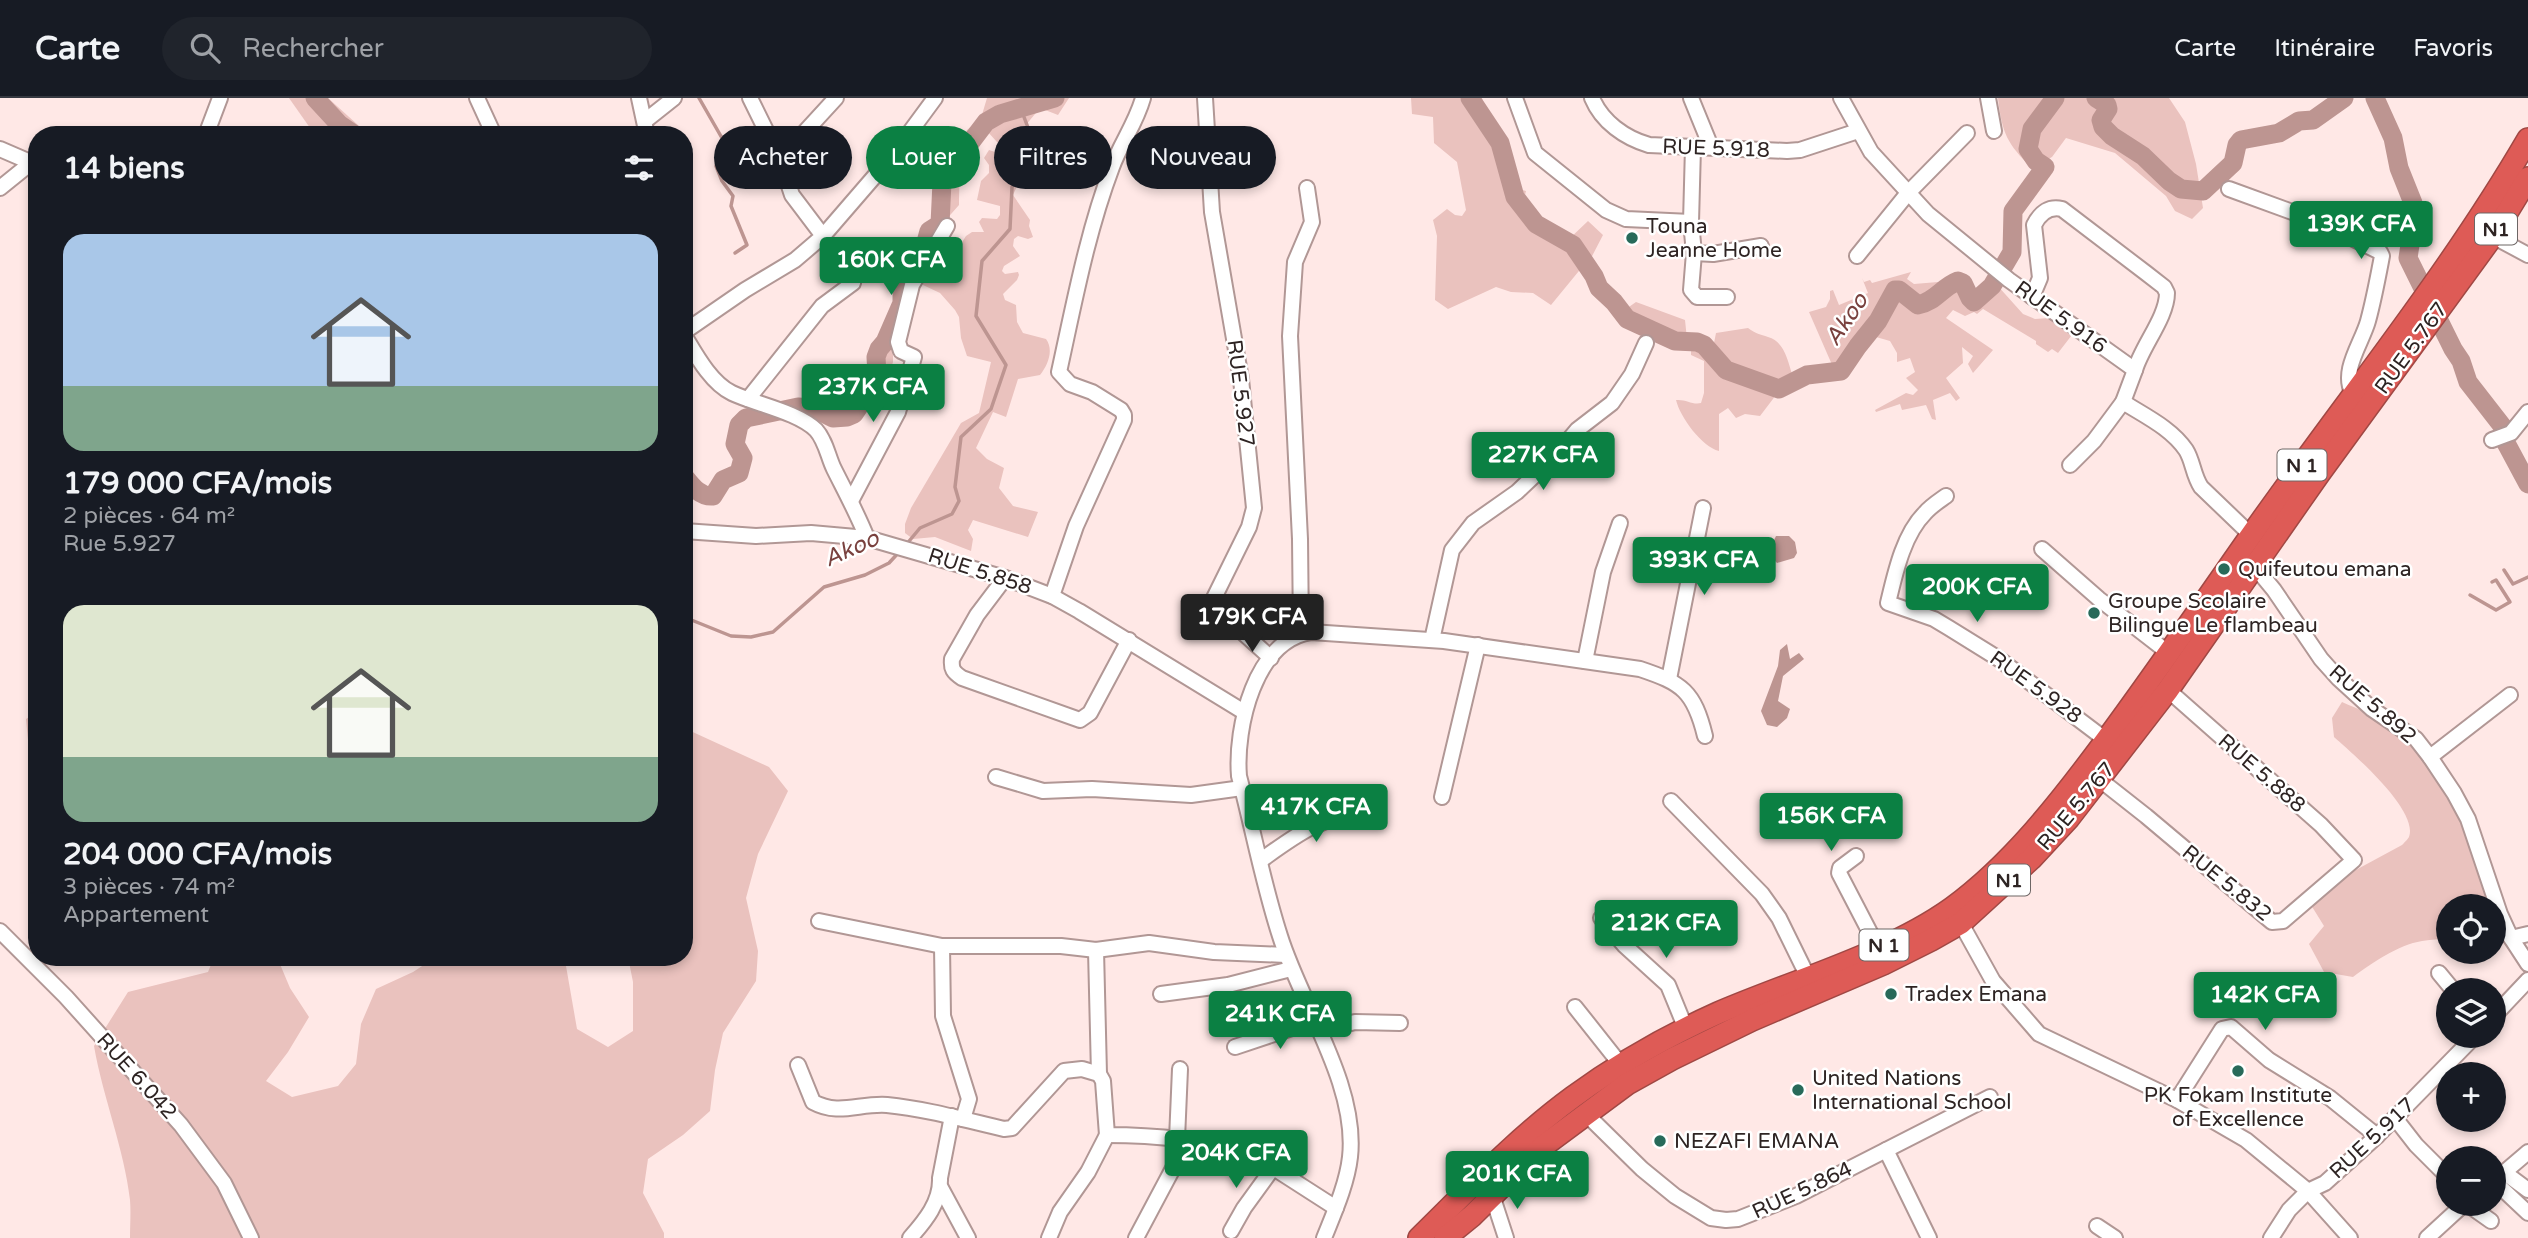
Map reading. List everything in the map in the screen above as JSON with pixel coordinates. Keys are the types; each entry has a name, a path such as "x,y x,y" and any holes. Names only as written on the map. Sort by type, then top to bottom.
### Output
{"highway":[{"name":"N 1","path":"1419,1238 1471,1187 1561,1107 1620,1065 1686,1029 1956,916 2050,811 2106,740 2170,654 2353,394 2408,336 2483,231 2528,139"},
{"name":"N1","path":"2483,231 2528,178"},
{"name":"RUE 5.767","path":"1445,1238 1472,1216 1542,1147 1627,1084 1752,1020 1883,964 1956,916 2031,859 2069,818 2168,690 2319,474 2408,336"}],"street":[{"path":"209,126 220,98"},
{"path":"477,98 490,126"},
{"path":"639,98 646,126"},
{"path":"648,126 674,98"},
{"path":"750,98 764,126"},
{"path":"810,126 836,98"},
{"path":"693,328 745,290 795,260 823,236 893,155 934,98"},
{"path":"1052,596 1076,526 1124,420 1121,410 1099,396 1070,384 1059,373 1095,218 1112,165 1133,127 1143,98"},
{"name":"RUE 5.927","path":"1205,98 1212,212 1241,379 1254,508 1249,527 1214,598 1218,610 1271,658"},
{"path":"1515,98 1535,153 1606,210 1626,219 1691,222"},
{"name":"RUE 5.918","path":"1592,98 1602,116 1635,141 1649,145 1787,151 1800,150 1858,131"},
{"path":"1691,98 1711,147"},
{"name":"RUE 5.916","path":"1841,98 1871,152 1951,235 2135,370"},
{"path":"1988,98 1994,131"},
{"path":"1857,256 1908,193 1967,133"},
{"path":"1693,147 1691,290 1697,297 1727,298"},
{"path":"0,149 28,161"},
{"path":"0,188 28,168"},
{"path":"1301,633 1300,539 1290,336 1295,262 1312,222 1307,188"},
{"path":"790,189 823,236"},
{"path":"2229,189 2307,217 2380,252 2382,256 2368,324 2348,383 2353,394"},
{"path":"2032,297 2040,278 2034,225 2038,217 2048,209 2062,209 2164,287 2167,293 2164,307 2123,402 2094,441 2070,465"},
{"path":"852,499 898,412 914,357 901,351 898,342 912,285 947,226"},
{"path":"2483,231 2528,255"},
{"path":"1693,253 1713,254 1761,246"},
{"path":"748,399 822,306 853,283"},
{"path":"1432,640 1452,550 1473,523 1517,492 1556,455 1577,430 1612,403 1632,374 1646,343"},
{"path":"693,349 718,383 731,393 774,408 815,429 852,499 867,538"},
{"path":"2123,402 2171,434 2187,451 2195,478 2201,487 2251,536"},
{"path":"2492,440 2511,433 2528,412"},
{"name":"RUE 5.928","path":"1946,496 1924,513 1917,523 1895,576 1888,603 1934,619 1999,659 2106,740"},
{"path":"1669,679 1703,508"},
{"path":"1585,661 1603,572 1620,523"},
{"name":"RUE 5.858","path":"693,532 722,536 811,533 867,538 885,541 1005,578 1052,596 1129,640 1244,712"},
{"path":"2042,549 2116,613 2170,654"},
{"name":"RUE 5.892","path":"2255,567 2321,659 2338,678 2372,709 2416,738 2430,757 2468,819 2500,914 2511,939 2528,964"},
{"path":"1005,578 977,615 952,659 954,673 962,678 1080,720 1090,713 1129,640"},
{"path":"1324,1238 1350,1159 1346,1101 1289,962 1260,861 1238,763 1244,712 1258,678 1271,658 1281,645 1301,633 1311,632 1478,645 1640,668 1669,679 1685,691 1699,711 1705,736"},
{"path":"1442,797 1478,645"},
{"name":"RUE 5.888","path":"2168,690 2321,825 2354,860"},
{"path":"2430,757 2510,695"},
{"path":"996,777 1043,790 1092,789 1191,795 1242,788"},
{"name":"RUE 5.832","path":"2099,779 2272,922 2283,921 2354,860"},
{"path":"1671,802 1762,894 1779,918 1808,977"},
{"path":"1260,861 1289,840 1326,819 1346,814 1368,813"},
{"path":"1856,856 1845,864 1839,873 1878,948"},
{"path":"1956,916 1993,981 2039,1034 2177,1100 2246,1140 2308,1191 2350,1238"},
{"path":"1601,918 1624,945 1668,985 1686,1029"},
{"path":"819,921 942,946 1061,946 1096,950 1149,943 1289,962"},
{"name":"RUE 6.042","path":"0,931 28,959"},
{"path":"2511,939 2528,934"},
{"path":"910,1238 923,1225 941,1188 957,1117 969,1099 943,1016 942,946"},
{"path":"1049,1238 1060,1212 1088,1172 1107,1136 1103,1081 1099,1074 1096,950"},
{"path":"1161,994 1228,985 1289,962"},
{"name":"RUE 6.042","path":"35,966 181,1125 224,1183 251,1238"},
{"path":"2440,973 2444,978"},
{"path":"2506,1004 2528,981"},
{"path":"1575,1007 1620,1065"},
{"path":"1235,1047 1316,1026 1354,1022 1399,1023"},
{"path":"2177,1100 2222,1029 2231,1027 2269,1060 2330,1098 2377,1136"},
{"name":"RUE 5.917","path":"2271,1238 2289,1210 2308,1191 2325,1183 2377,1136 2463,1048"},
{"path":"798,1065 813,1102 826,1109 883,1105 957,1117 1004,1129 1012,1128 1064,1070 1082,1069 1099,1074"},
{"path":"1136,1238 1182,1141 1180,1069"},
{"name":"RUE 5.864","path":"1586,1113 1642,1169 1675,1196 1711,1218 1726,1220 1738,1219 1796,1196 1990,1097"},
{"path":"2395,1118 2436,1165"},
{"path":"1107,1136 1182,1141 1241,1151 1255,1156 1336,1208"},
{"path":"1886,1150 1929,1238"},
{"path":"2506,1170 2528,1152"},
{"path":"1231,1231 1273,1168"},
{"path":"2506,1181 2528,1190"},
{"path":"941,1188 968,1238"},
{"path":"2506,1188 2528,1213"},
{"path":"1492,1195 1506,1238"},
{"path":"2427,1238 2452,1216"},
{"path":"2484,1216 2491,1221"},
{"path":"2097,1226 2115,1238"}],"shaded area":[{"path":"289,98 328,98 359,126 309,126"},
{"path":"987,98 1069,98 1058,115 1040,108 1025,126 994,126 994,139 987,131 980,137 980,126 972,126 981,118"},
{"path":"1411,98 1482,98 1504,142 1519,189 1526,191 1524,199 1529,210 1535,208 1540,215 1536,221 1568,240 1588,221 1603,235 1589,262 1606,291 1626,309 1636,302 1685,320 1687,339 1714,343 1716,333 1748,328 1778,343 1792,374 1760,416 1745,414 1736,418 1728,408 1719,414 1719,451 1706,444 1687,423 1676,400 1701,403 1704,393 1704,361 1691,355 1691,346 1656,337 1632,324 1588,281 1592,275 1583,266 1551,305 1533,293 1511,292 1496,287 1448,309 1435,300 1437,236 1433,220 1447,209 1462,216 1466,210 1457,162 1434,143 1433,117 1412,114"},
{"path":"1998,98 2169,98 2185,122 2196,164 2203,208 2192,219 2175,211 2166,196 2115,153 2066,138 2052,157 2032,168 2007,137"},
{"path":"989,150 994,152 994,189 1016,189 1013,195 1030,220 1033,237 1028,239 1018,236 1014,239 1013,246 1020,256 1004,266 1002,271 1005,274 1018,272 1019,275 1003,294 1005,300 1016,305 1017,322 1023,333 1046,339 1050,348 1049,357 1040,375 1018,379 1006,417 993,412 976,448 987,459 1004,468 999,488 1013,506 1038,512 1028,537 973,520 968,530 973,539 971,551 935,537 913,539 905,533 905,524 911,508 961,423 979,413 991,362 967,356 961,338 959,317 955,310 940,293 923,285 922,280 925,276 948,281 952,276 947,266 966,236 972,232 984,232 979,222 982,218 997,219 1000,215 1000,206 977,200 981,181 989,173 989,165 984,158"},
{"path":"933,189 960,189 959,205 912,265 910,296 893,349 889,374 883,370 886,329 903,264 925,234 933,213"},
{"path":"1911,272 1907,279 1914,284 1938,282 1940,284 1936,292 1919,301 1905,290 1894,287 1877,317 1842,361 1833,367 1809,312 1826,307 1830,291 1833,290 1839,305 1868,293 1862,278 1864,282 1870,280 1872,283"},
{"path":"1997,285 2023,314 2035,319 2049,318 2075,331 2058,353 2052,349 2048,352 2036,344 2036,341 1983,309 1977,314 1974,312 1965,316 1953,310 1946,318 1993,350 1973,373 1968,364 1973,356 1962,347 1963,363 1946,378 1960,398 1956,401 1950,393 1933,400 1936,420 1932,419 1926,405 1902,410 1900,404 1876,412 1875,410 1906,393 1913,395 1918,390 1906,378 1915,372 1910,358 1897,362 1897,353 1890,341 1876,337 1871,340 1867,338 1893,299 1895,297 1919,308 1955,289 1975,306"},
{"path":"1776,536 1789,536 1795,542 1797,553 1794,558 1777,563 1768,553"},
{"path":"1787,644 1790,659 1799,653 1804,659 1783,676 1778,701 1790,709 1787,718 1777,727 1767,725 1761,711 1778,666 1780,650"},
{"path":"2342,702 2391,725 2411,741 2428,761 2454,807 2485,894 2436,894 2436,939 2395,950 2353,977 2324,972 2309,944 2324,926 2311,905 2341,878 2402,845 2409,837 2409,826 2404,812 2382,783 2334,737 2332,718"},
{"path":"693,732 769,767 788,791 758,854 746,898 758,951 756,981 723,1033 710,1111 683,1135 648,1159 643,1193 664,1233 664,1238 130,1238 127,1181 94,1046 128,992 208,972 210,966 281,966 290,988 309,1017 266,1081 292,1097 338,1086 356,1064 361,1024 376,989 422,966 566,966 577,1029 608,1047 633,1031 633,982 630,966 693,966"}],"waterway":[{"name":"Akoo","path":"315,98 342,126"},
{"path":"699,98 715,126"},
{"name":"Akoo","path":"693,487 700,493 713,496 723,480 739,473 743,458 735,444 739,425 746,418 798,407 813,408 833,418 854,414 873,386 877,375 876,357 902,303 902,279 906,266 914,253 926,242 929,231 940,224 942,182 959,166 964,151 986,122 1000,114 1055,98"},
{"name":"Akoo","path":"1470,98 1500,143 1515,197 1536,224 1573,245 1599,288 1627,319 1675,341 1704,345 1726,370 1779,389 1807,375 1841,371 1878,321 1895,290 1899,290 1918,305 1929,301 1958,281 1963,283 1974,302 1992,286 2012,252 2013,211 2045,167 2036,161 2028,149 2032,129 2055,98"},
{"name":"Akoo","path":"2096,98 2107,105 2108,109 2101,120 2103,127 2112,136 2143,156 2181,189 2203,191 2233,163 2237,145 2241,140 2279,133 2299,121 2313,120 2344,98"},
{"path":"2375,98 2393,138 2399,168 2415,212 2408,258 2461,361 2468,382 2503,427 2506,443 2528,484"},
{"path":"905,546 920,528 952,514 959,501 955,487 961,437 991,409 1006,365 976,316 982,261 1010,229 1012,187 1033,141 1021,109"},
{"path":"728,189 733,196 731,206 747,245 735,253"},
{"name":"Akoo","path":"693,621 731,636 751,637 773,632 824,587 865,575 889,563 900,551"},
{"path":"2504,570 2513,584 2528,577"},
{"path":"2470,595 2496,610 2510,602 2496,580 2492,582"}],"place":[{"name":"Touna Jeanne Home","path":"1632,238"},
{"name":"Quifeutou emana","path":"2224,569"},
{"name":"Groupe Scolaire Bilingue Le flambeau","path":"2094,613"},
{"name":"Tradex Emana","path":"1891,994"},
{"name":"PK Fokam Institute of Excellence","path":"2238,1071"},
{"name":"United Nations International School","path":"1798,1090"},
{"name":"NEZAFI EMANA","path":"1660,1141"}]}
